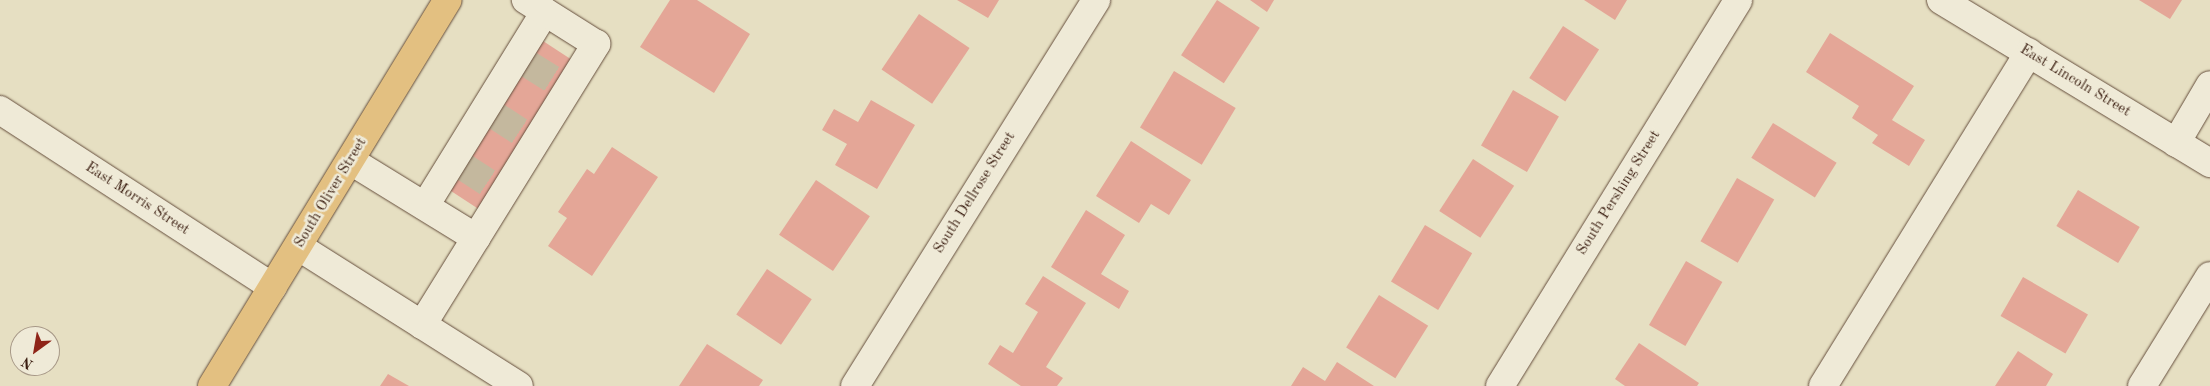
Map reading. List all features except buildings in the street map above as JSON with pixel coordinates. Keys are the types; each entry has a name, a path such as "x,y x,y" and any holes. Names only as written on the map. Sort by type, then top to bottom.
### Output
{"main road":[{"name":"South Oliver Street","path":"212,386 299,247 448,0"}],"street":[{"name":"South Dellrose Street","path":"855,386 1096,0"},
{"name":"South Pershing Street","path":"1500,386 1738,0"},
{"name":"East Lincoln Street","path":"1941,0 2210,163"},
{"path":"422,325 476,238 500,190 531,139 564,86 596,44 536,6 523,61 459,164 425,206"},
{"path":"1824,386 2029,53"},
{"path":"2176,143 2210,85"},
{"name":"East Morris Street","path":"0,110 273,287"},
{"path":"351,161 476,238"},
{"path":"299,247 520,386"},
{"path":"2142,386 2210,276"}],"tunnel":[{"path":"528,64 560,84"},
{"path":"496,116 527,136"},
{"path":"464,167 495,187"}]}
